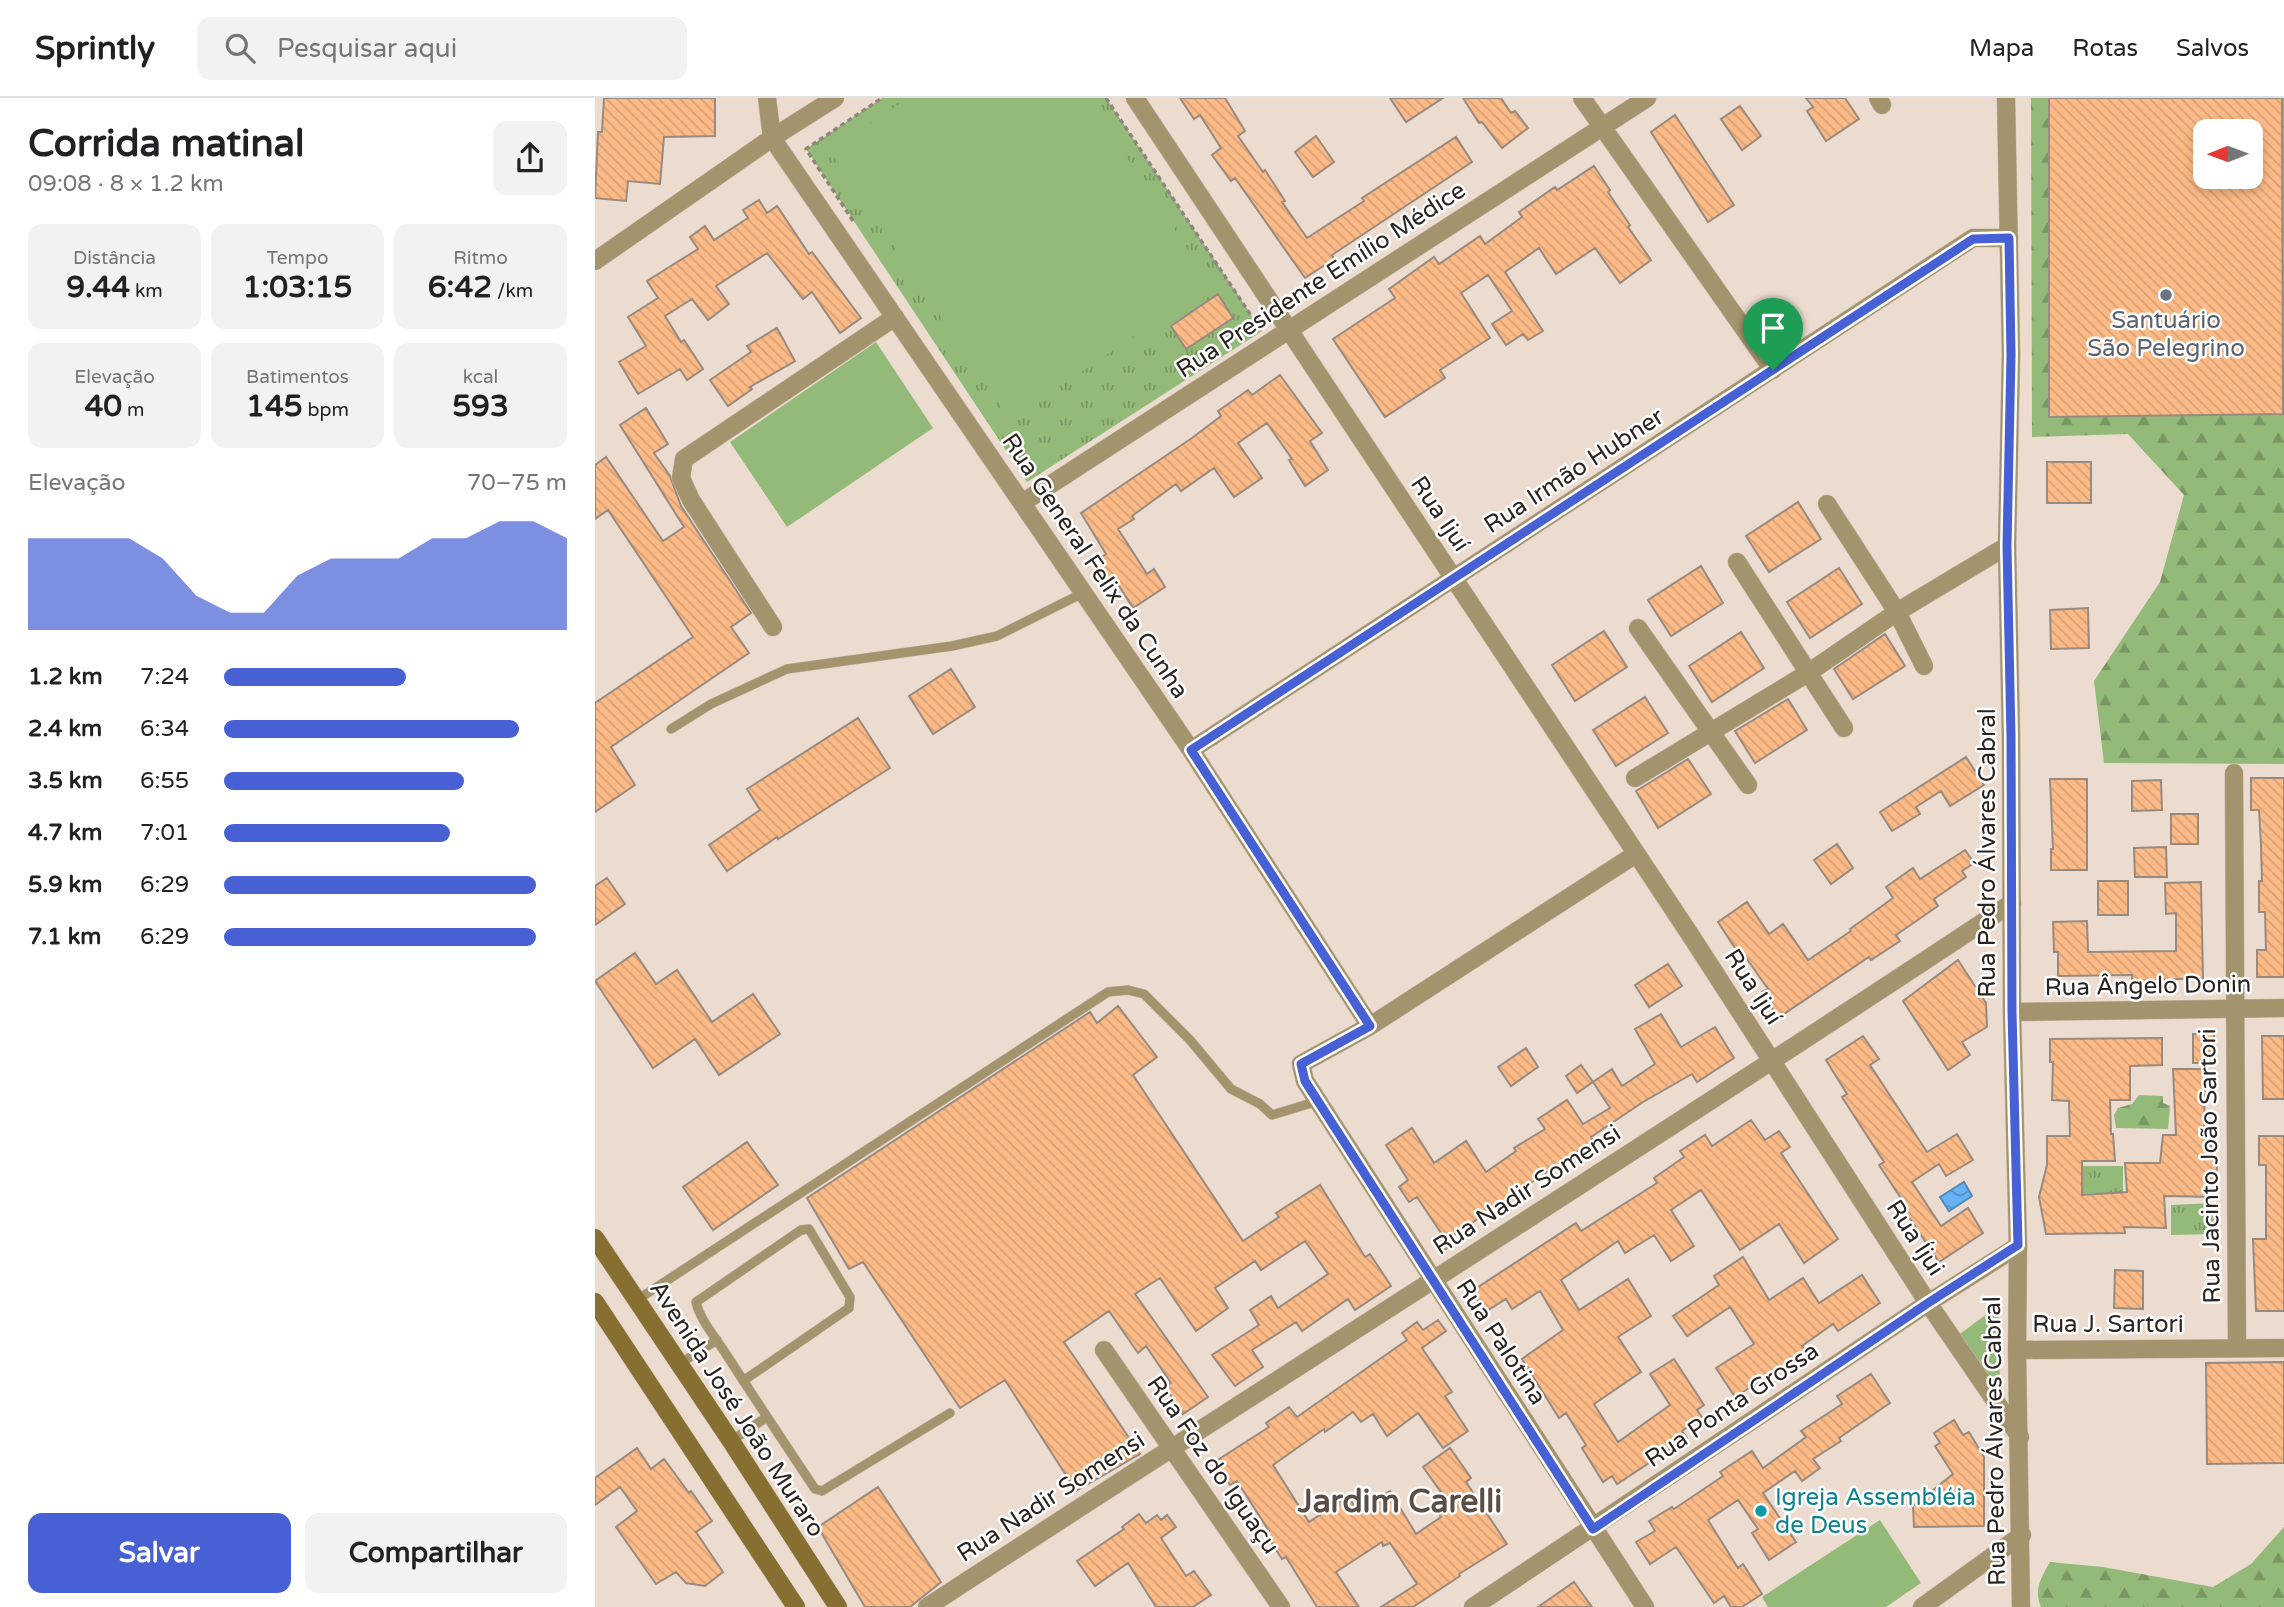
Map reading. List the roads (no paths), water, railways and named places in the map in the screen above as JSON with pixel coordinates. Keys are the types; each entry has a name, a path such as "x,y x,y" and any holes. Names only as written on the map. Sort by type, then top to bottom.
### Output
{"main road":[{"name":"Avenida José João Muraro","path":"595,1238 838,1607"},
{"path":"595,1303 796,1607"}],"street":[{"path":"767,98 772,138"},
{"path":"595,261 772,138 835,98"},
{"name":"Rua Ijuí","path":"1135,98 1773,1062"},
{"path":"1583,98 1773,370"},
{"name":"Rua Presidente Emílio Médice","path":"1022,503 1647,98"},
{"name":"Rua Pedro Álvares Cabral","path":"2006,98 2011,355 2007,546 2021,1607"},
{"name":"Rua General Felix da Cunha","path":"772,138 1191,750 1370,1026"},
{"name":"Rua Irmão Hubner","path":"1191,750 1973,239 2009,238"},
{"path":"773,627 691,500 681,478 684,459 895,317"},
{"path":"1827,504 1897,612 1924,666"},
{"path":"1635,778 1808,673 1897,612 2007,546"},
{"path":"1737,562 1844,728"},
{"path":"1637,628 1748,785"},
{"name":"Rua Jacinto João Sartori","path":"2234,773 2233,1009 2237,1348"},
{"path":"1370,1026 1636,855"},
{"name":"Rua Nadir Somensi","path":"927,1607 1432,1279 1773,1062 2012,904"},
{"name":"Rua Ângelo Donin","path":"2012,1012 2284,1008"},
{"name":"Rua Palotina","path":"1370,1026 1301,1064 1305,1081 1645,1607"},
{"name":"Rua Íjui","path":"1773,1062 1928,1303 2020,1437"},
{"name":"Rua Ponta Grossa","path":"1473,1607 2018,1245"},
{"name":"Rua J. Sartori","path":"2017,1350 2284,1348"},
{"name":"Rua Foz do Iguaçu","path":"1104,1350 1281,1607"},
{"path":"1922,1607 2021,1535"}],"lane":[{"path":"671,729 711,704 787,669 952,646 997,636 1083,593"},
{"path":"637,1300 1108,992 1128,990 1144,994 1190,1040 1231,1088 1260,1104 1272,1115 1318,1101"},
{"path":"743,1381 849,1308 849,1297 809,1229 801,1230 696,1302 743,1381 815,1489 823,1491 950,1413"},
{"path":"679,1364 717,1340"},
{"path":"731,1441 767,1417"}],"water":[{"path":"1964,1182 1972,1196 1949,1211 1940,1197"}],"place":[{"name":"Santuário São Pelegrino","path":"2166,295"},
{"name":"Igreja Assembléia de Deus","path":"1761,1511"}],"district":[{"name":"Jardim Carelli","path":"1400,1502"}]}
